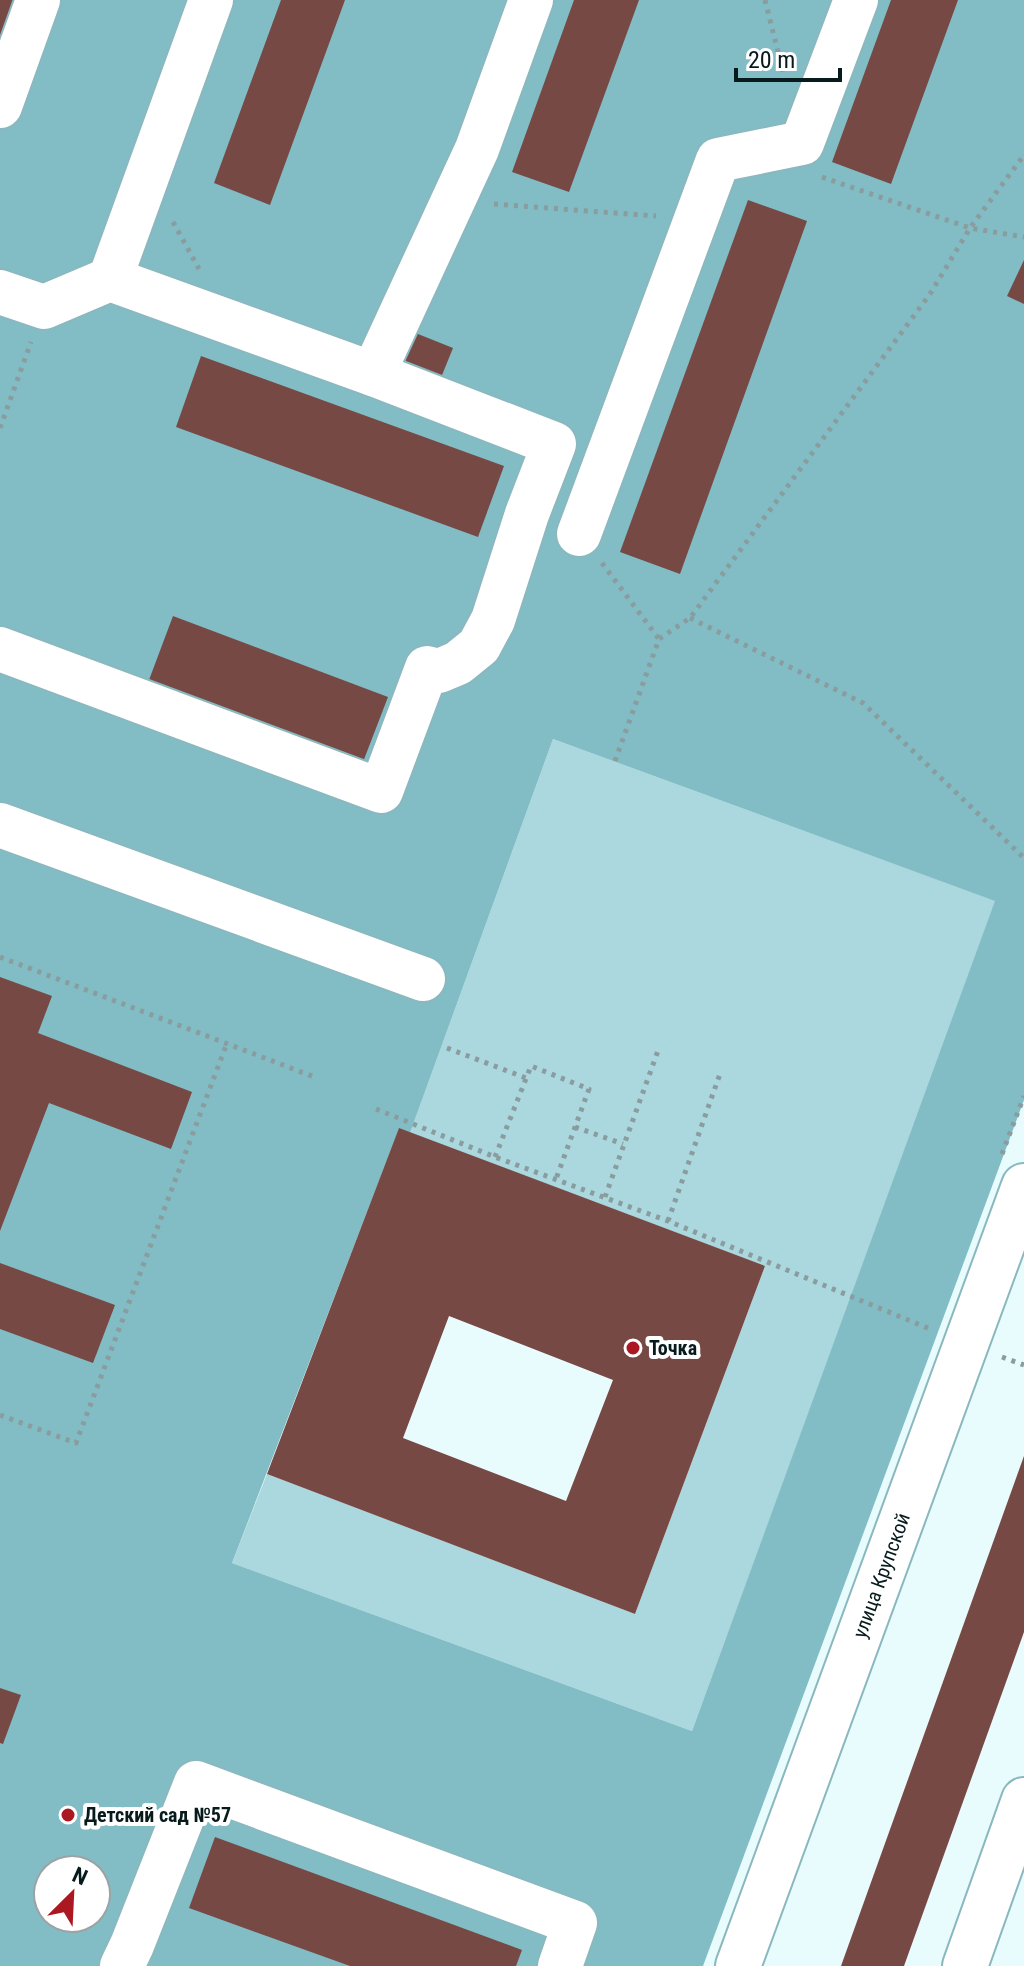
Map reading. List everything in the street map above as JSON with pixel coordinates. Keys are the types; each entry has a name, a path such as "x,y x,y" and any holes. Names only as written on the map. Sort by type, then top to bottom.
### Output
{"street":[{"path":"0,106 38,0"},
{"path":"110,279 211,0"},
{"path":"373,374 477,149 531,0"},
{"path":"579,534 718,160 802,143 856,0"},
{"path":"0,292 44,307 110,279 373,374 554,444 527,514 493,620 479,646 458,663 439,671 427,668 381,791 0,649"},
{"path":"0,825 423,979"},
{"name":"улица Крупской","path":"738,1966 1024,1186"},
{"path":"122,1966 196,1783 575,1923 560,1966"},
{"path":"970,1965 1024,1800"}],"path":[{"path":"765,0 787,86"},
{"path":"802,143 797,169 970,228 1024,237"},
{"path":"615,761 659,639 690,618 930,294 970,228 1024,155"},
{"path":"148,175 228,322"},
{"path":"453,201 696,219"},
{"path":"0,428 44,307"},
{"path":"690,618 863,703 1024,858"},
{"path":"0,957 317,1078"},
{"path":"0,1415 76,1443 227,1043"},
{"path":"447,1048 526,1078"},
{"path":"605,1197 659,1048"},
{"path":"495,1157 531,1066 589,1089 556,1179"},
{"path":"668,1221 721,1071"},
{"path":"376,1109 668,1221 935,1331"},
{"path":"575,1127 623,1144"}],"shaded area":[{"path":"0,0 1024,0 1024,1100 703,1966 0,1966","holes":["553,739 995,901 692,1731 232,1563 399,1129 410,1133"]},
{"path":"553,739 996,901 692,1731 232,1563 267,1474 635,1614 765,1266 410,1133"}],"building":[{"path":"0,0 24,0 0,65"},
{"path":"281,0 345,0 270,205 214,183"},
{"path":"574,0 639,0 569,192 512,172"},
{"path":"891,0 958,0 891,184 832,162"},
{"path":"748,200 807,221 680,574 620,552"},
{"path":"1024,260 1024,304 1007,296"},
{"path":"408,330 453,348 440,380 395,362"},
{"path":"201,356 504,466 478,537 176,427"},
{"path":"173,616 388,697 363,762 149,680"},
{"path":"0,977 52,996 38,1033 192,1092 171,1149 49,1103 0,1231"},
{"name":"Точка","path":"399,1128 765,1266 635,1614 267,1474","holes":["449,1316 613,1380 566,1501 403,1438"]},
{"path":"0,1263 115,1305 93,1363 0,1329"},
{"path":"1024,1456 1024,1632 904,1966 841,1966"},
{"path":"0,1688 21,1695 3,1744 0,1743"},
{"path":"215,1837 522,1950 516,1966 350,1966 189,1908"}],"place":[{"name":"Точка","path":"633,1348"},
{"name":"Детский сад №57","path":"68,1815"}]}
